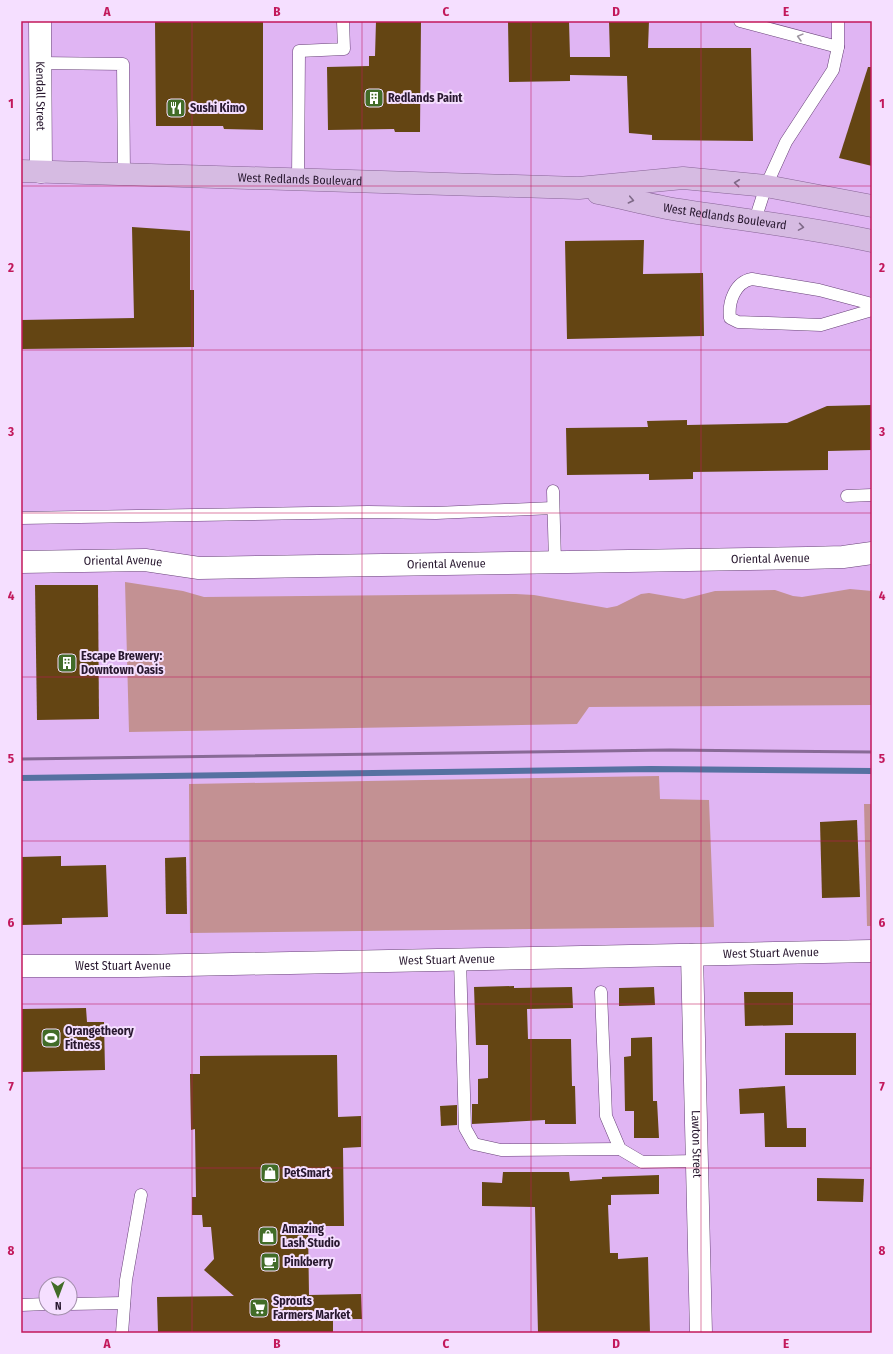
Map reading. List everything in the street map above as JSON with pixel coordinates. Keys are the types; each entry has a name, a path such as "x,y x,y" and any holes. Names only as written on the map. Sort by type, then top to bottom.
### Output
{"main road":[{"name":"West Redlands Boulevard","path":"31,171 579,188 683,178 766,186 872,206"},
{"name":"West Redlands Boulevard","path":"579,188 677,210 755,220 837,233 872,241"}],"street":[{"name":"Kendall Street","path":"31,171 40,63 40,21"},
{"name":"Oriental Avenue","path":"21,562 145,560 199,568 807,558 843,557 872,553"},
{"name":"West Stuart Avenue","path":"21,966 460,960 872,951"},
{"name":"Lawton Street","path":"692,955 701,1333"}],"lane":[{"path":"298,180 299,51 344,49 343,21"},
{"path":"740,21 838,47"},
{"path":"755,220 766,186 786,142 833,70 838,47 838,21"},
{"path":"40,63 123,64 124,175"},
{"path":"872,304 819,290 752,279 743,280 737,287 729,310 730,318 738,322 821,325 872,310"},
{"path":"553,491 555,561"},
{"path":"847,496 872,495"},
{"path":"21,518 352,512 436,513 553,508"},
{"path":"460,960 465,1128 474,1144 501,1150 620,1149 642,1162 697,1161"},
{"path":"601,992 606,1116 620,1149"},
{"path":"122,1333 124,1303 141,1196"},
{"path":"78,1304 124,1303"},
{"path":"21,1305 38,1304"}],"shaded area":[{"path":"125,582 183,591 204,597 516,594 534,595 607,608 617,606 641,594 649,593 684,599 715,591 775,590 793,596 802,597 850,589 872,591 872,705 589,707 577,724 129,732"},
{"path":"659,776 660,799 709,800 714,927 190,933 189,784"},
{"path":"864,804 872,804 872,926 867,926"}],"building":[{"path":"155,21 263,21 263,130 224,129 223,126 156,126"},
{"name":"Redlands Paint","path":"376,21 421,21 420,132 395,132 394,129 328,130 327,67 369,66 369,56 375,56"},
{"path":"508,21 569,21 570,57 610,57 609,21 649,21 648,48 751,48 753,141 652,140 652,135 629,133 627,76 570,75 570,81 509,82"},
{"path":"868,67 872,67 872,166 839,158"},
{"path":"132,227 190,231 190,290 194,290 194,347 21,349 21,320 134,318"},
{"path":"644,240 643,274 703,273 704,336 567,339 565,241"},
{"path":"872,405 872,450 828,451 828,470 693,472 693,479 649,480 649,474 567,475 566,428 648,427 647,421 687,420 687,425 787,423 827,406"},
{"name":"Escape Brewery: Downtown Oasis","path":"35,585 98,585 99,719 37,720"},
{"path":"857,820 860,897 822,898 820,822"},
{"path":"61,856 61,866 106,865 108,917 62,918 62,924 21,925 21,857"},
{"path":"186,857 187,914 166,914 165,858"},
{"path":"514,986 514,988 572,987 573,1008 527,1009 528,1039 571,1039 572,1086 575,1086 576,1124 545,1124 545,1120 472,1124 472,1104 478,1104 478,1079 488,1078 488,1045 476,1045 474,987"},
{"path":"654,987 655,1005 619,1006 619,988"},
{"path":"744,992 793,992 793,1025 745,1026"},
{"path":"86,1008 87,1022 104,1022 105,1070 21,1072 21,1009"},
{"path":"785,1033 856,1033 856,1075 785,1075"},
{"path":"652,1037 653,1101 657,1101 659,1138 634,1138 634,1111 625,1111 624,1057 631,1056 631,1038"},
{"path":"337,1055 338,1117 361,1116 361,1147 343,1148 344,1226 308,1226 309,1295 361,1294 362,1319 333,1319 333,1333 158,1333 157,1297 234,1296 204,1270 214,1259 211,1227 203,1227 202,1215 192,1215 192,1197 196,1197 195,1129 191,1130 190,1074 200,1074 200,1056"},
{"path":"785,1086 787,1128 806,1128 806,1147 765,1147 764,1113 740,1114 739,1089"},
{"path":"457,1105 457,1125 441,1126 440,1106"},
{"path":"503,1172 569,1172 570,1181 602,1179 602,1177 659,1175 659,1194 611,1195 611,1205 608,1205 610,1253 618,1253 618,1259 648,1257 650,1333 538,1333 535,1207 482,1206 482,1182 502,1183"},
{"path":"817,1178 864,1179 863,1202 817,1201"}],"waterway":[{"path":"21,778 651,769 872,771"}],"railway":[{"path":"21,759 670,750 872,752"}],"place":[{"name":"Redlands Paint","path":"374,98"},
{"name":"Sushi Kimo","path":"176,108"},
{"name":"Escape Brewery: Downtown Oasis","path":"67,663"},
{"name":"Orangetheory Fitness","path":"51,1038"},
{"name":"PetSmart","path":"270,1173"},
{"name":"Amazing Lash Studio","path":"268,1236"},
{"name":"Pinkberry","path":"270,1262"},
{"name":"Sprouts Farmers Market","path":"259,1308"}]}
